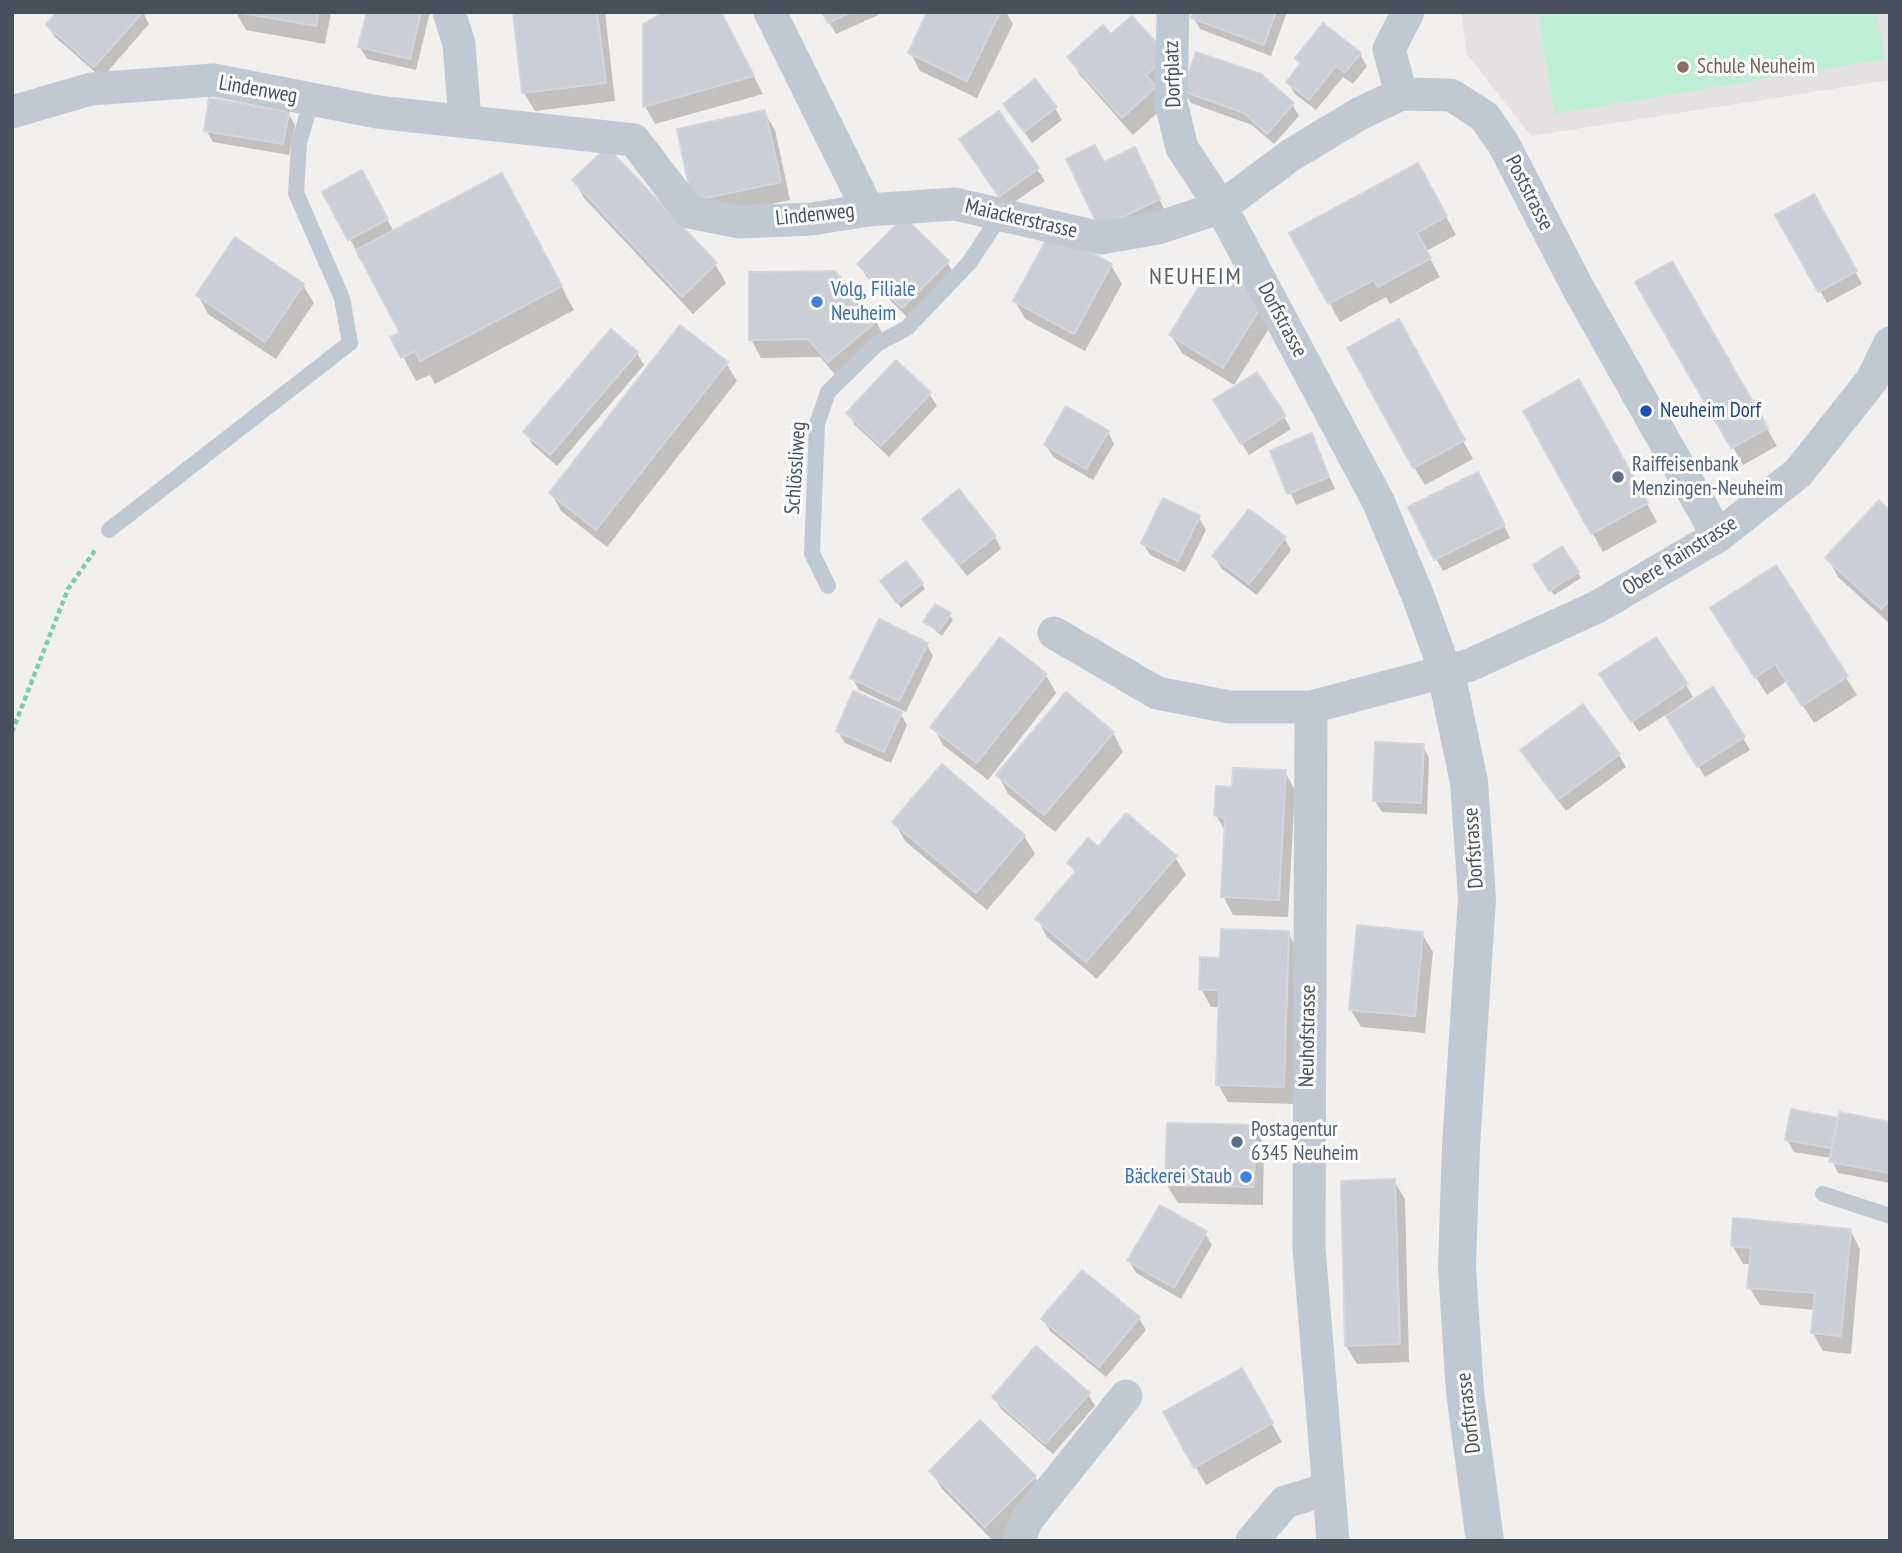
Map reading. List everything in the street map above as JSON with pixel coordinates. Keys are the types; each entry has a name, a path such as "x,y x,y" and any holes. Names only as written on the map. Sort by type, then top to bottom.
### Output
{"street":[{"path":"449,12 459,44 465,120"},
{"path":"770,12 868,209"},
{"name":"Dorfplatz","path":"1172,12 1171,103 1182,148 1221,207"},
{"path":"1401,94 1389,49 1408,12"},
{"name":"Lindenweg","path":"12,112 91,89 214,80 377,112 634,141 689,212 740,222 812,219 868,209"},
{"name":"Poststrasse","path":"1221,207 1291,155 1359,114 1401,94 1451,95 1485,117 1503,143 1591,310 1718,536"},
{"name":"Maiackerstrasse","path":"868,209 956,204 1101,238 1158,229 1221,207"},
{"name":"Dorfstrasse","path":"1221,207 1378,501 1418,596 1446,673 1469,782 1477,898 1461,1146 1457,1267 1465,1392 1485,1541"},
{"name":"Obere Rainstrasse","path":"1054,633 1157,693 1230,707 1311,707 1470,665 1597,607 1718,536 1798,473 1872,380 1890,343"},
{"name":"Neuhofstrasse","path":"1311,707 1309,1248 1333,1541"},
{"path":"1019,1541 1026,1521 1126,1396"},
{"path":"1252,1541 1285,1502 1328,1489"}],"lane":[{"path":"109,530 350,343 342,298 296,193 299,143 312,99"},
{"name":"Schlössliweg","path":"828,586 813,553 817,424 828,392 877,344 907,328 969,262 1002,213"},
{"path":"1823,1194 1890,1216"}],"path":[{"path":"12,732 68,589 109,530"}],"shaded area":[{"name":"Schule Neuheim","path":"1461,12 1890,12 1890,80 1531,136 1467,54"}],"green space":[{"name":"Schule Neuheim","path":"1538,12 1877,12 1885,59 1555,114"}],"building":[{"path":"57,12 143,12 94,67 46,25"},
{"path":"236,12 318,12 316,26"},
{"path":"367,12 421,12 410,59 358,47"},
{"path":"513,12 597,12 606,83 522,93"},
{"path":"664,12 721,12 754,76 643,107 643,24"},
{"path":"822,12 851,12 828,23"},
{"path":"927,12 1000,12 967,81 908,53"},
{"path":"1193,12 1276,12 1264,45 1191,18"},
{"path":"1132,16 1168,56 1146,75 1156,87 1122,118 1067,57 1103,25 1111,34"},
{"path":"1323,23 1361,53 1345,73 1336,66 1309,100 1286,82 1301,63 1295,58"},
{"path":"1196,52 1261,74 1294,103 1267,134 1244,113 1182,91"},
{"path":"1035,79 1057,107 1024,132 1003,104"},
{"path":"209,98 289,112 283,144 204,131"},
{"path":"765,110 781,182 692,201 677,129"},
{"path":"999,111 1039,168 999,197 959,139"},
{"path":"1095,145 1104,162 1135,147 1160,199 1099,228 1066,159"},
{"path":"607,147 717,263 682,297 572,180"},
{"path":"1418,163 1447,216 1417,233 1431,258 1378,287 1374,280 1328,304 1289,233"},
{"path":"362,170 388,219 348,240 322,192"},
{"path":"502,173 562,286 420,361 415,351 401,358 390,337 400,333 356,250"},
{"path":"1814,194 1857,271 1818,292 1775,215"},
{"path":"904,217 949,261 902,308 857,264"},
{"path":"1051,231 1112,264 1074,334 1013,301"},
{"path":"235,237 304,284 265,342 196,295"},
{"path":"1672,261 1768,428 1731,448 1635,282"},
{"path":"1212,266 1266,299 1223,368 1169,335"},
{"path":"835,271 877,321 828,362 808,339 749,340 749,272"},
{"path":"1399,319 1465,440 1413,468 1347,348"},
{"path":"680,325 728,362 596,530 549,493"},
{"path":"611,329 638,352 550,455 523,432"},
{"path":"896,360 931,393 881,446 846,413"},
{"path":"1257,372 1286,416 1241,444 1213,400"},
{"path":"1579,379 1648,503 1591,534 1523,411"},
{"path":"1066,406 1109,431 1086,469 1044,445"},
{"path":"1312,433 1329,477 1287,494 1270,451"},
{"path":"1478,472 1505,525 1434,560 1408,507"},
{"path":"959,489 996,536 959,565 922,519"},
{"path":"1163,498 1200,516 1178,561 1141,543"},
{"path":"1879,500 1890,511 1890,600 1881,609 1825,558"},
{"path":"1249,509 1286,537 1249,584 1212,556"},
{"path":"1562,546 1579,572 1549,591 1533,565"},
{"path":"906,561 923,583 897,603 880,581"},
{"path":"1776,565 1848,676 1802,706 1775,664 1755,678 1710,608"},
{"path":"935,604 951,613 939,631 923,622"},
{"path":"879,619 928,643 899,701 850,678"},
{"path":"1000,637 1047,674 977,763 930,727"},
{"path":"1656,637 1688,684 1631,722 1599,674"},
{"path":"1713,687 1745,737 1697,767 1666,716"},
{"path":"853,691 902,712 884,752 836,731"},
{"path":"1066,692 1114,732 1044,815 996,775"},
{"path":"1583,704 1620,754 1558,800 1520,750"},
{"path":"1375,742 1424,744 1421,803 1373,801"},
{"path":"942,764 1025,835 976,893 892,822"},
{"path":"1233,768 1286,770 1279,900 1221,897 1225,819 1214,815 1216,786 1232,787"},
{"path":"1126,813 1177,856 1086,962 1035,919 1076,871 1067,863 1088,838 1098,847"},
{"path":"1357,925 1423,932 1415,1016 1349,1010"},
{"path":"1221,929 1289,931 1284,1087 1216,1085 1219,990 1199,990 1200,957 1220,958"},
{"path":"1791,1109 1838,1118 1831,1148 1785,1140"},
{"path":"1839,1112 1890,1122 1890,1173 1829,1162"},
{"path":"1167,1123 1255,1125 1254,1187 1165,1185"},
{"path":"1395,1179 1400,1344 1345,1346 1341,1181"},
{"path":"1160,1205 1207,1231 1174,1288 1127,1261"},
{"path":"1733,1218 1851,1229 1841,1336 1811,1333 1815,1293 1747,1288 1751,1248 1731,1246"},
{"path":"1082,1270 1140,1317 1099,1367 1041,1319"},
{"path":"1036,1346 1090,1393 1045,1444 992,1397"},
{"path":"1242,1368 1273,1423 1194,1468 1163,1412"},
{"path":"980,1420 1036,1476 985,1527 929,1471"}],"place":[{"name":"Schule Neuheim","path":"1683,67"},
{"name":"Volg, Filiale Neuheim","path":"817,302"},
{"name":"Neuheim Dorf","path":"1646,411"},
{"name":"Raiffeisenbank Menzingen-Neuheim","path":"1618,477"},
{"name":"Postagentur 6345 Neuheim","path":"1237,1142"},
{"name":"Bäckerei Staub","path":"1246,1177"}],"district":[{"name":"NEUHEIM","path":"1196,277"}]}
